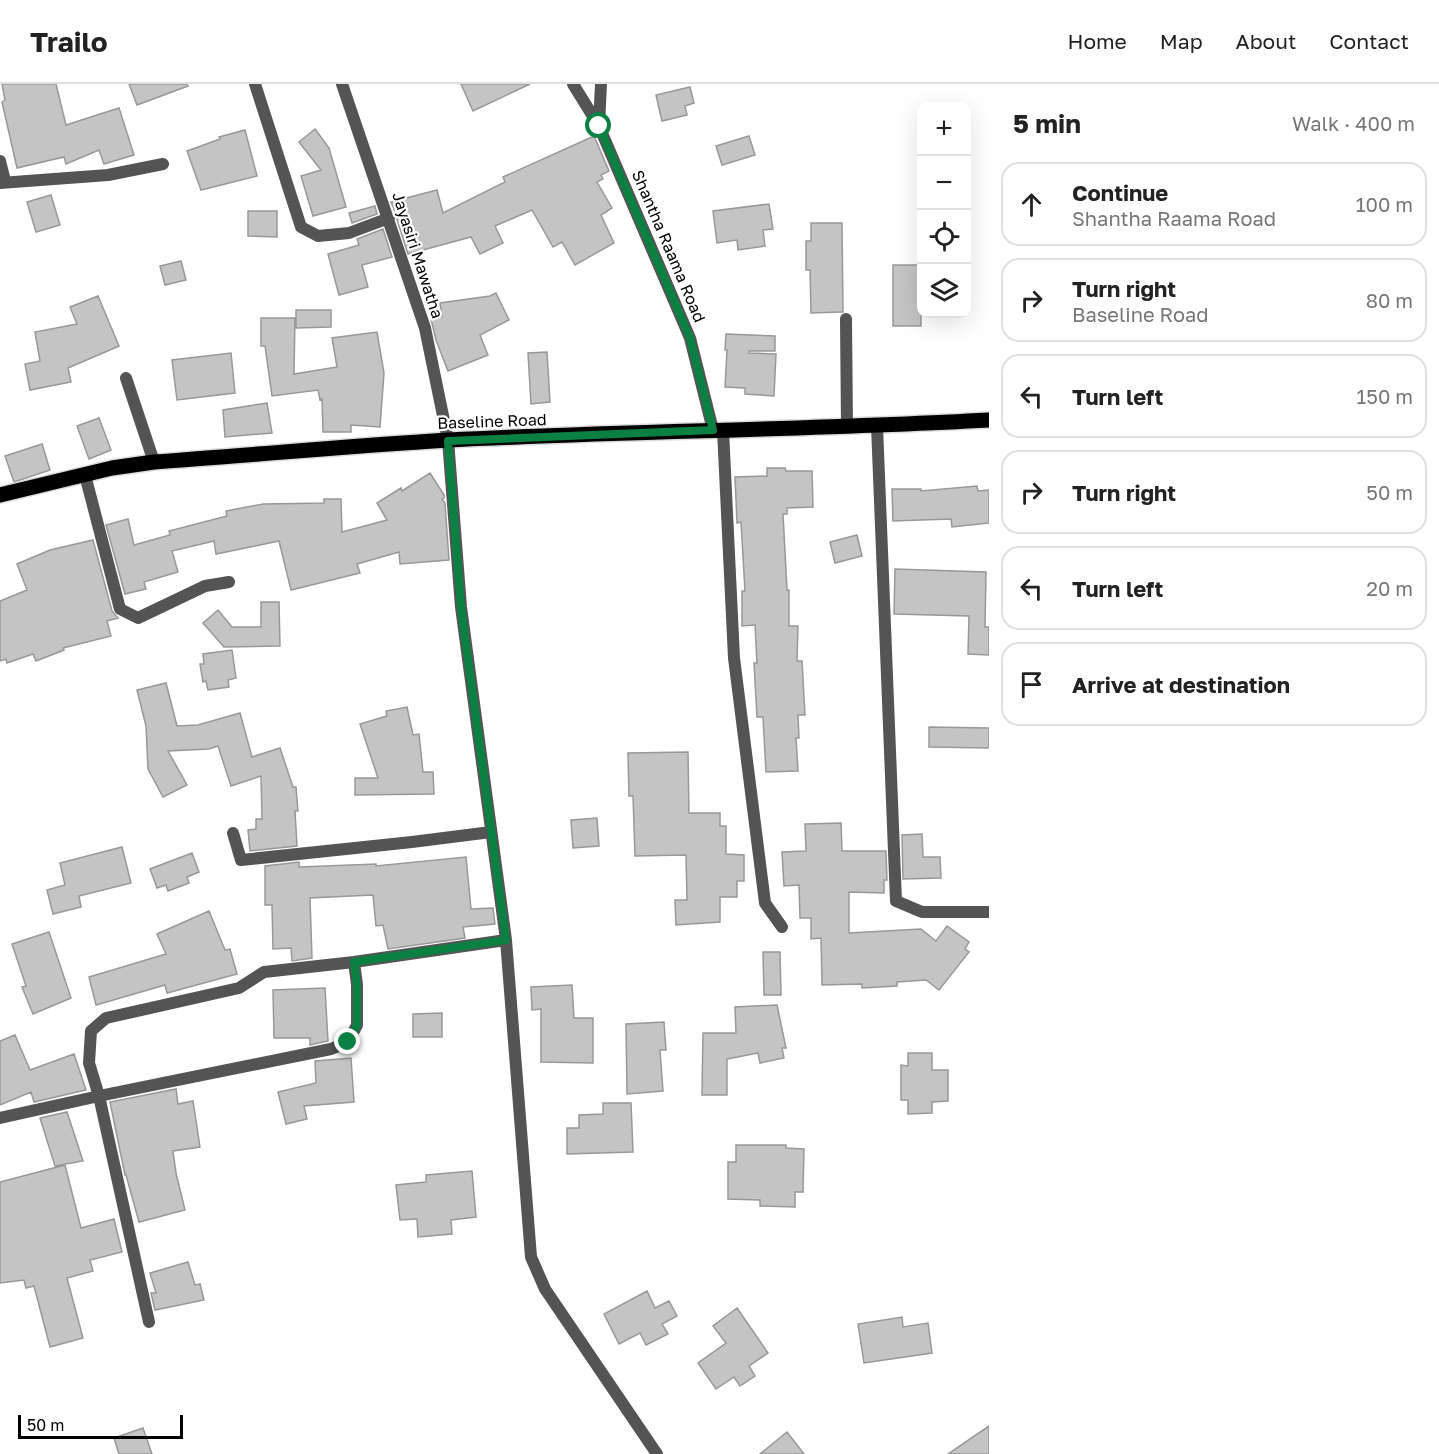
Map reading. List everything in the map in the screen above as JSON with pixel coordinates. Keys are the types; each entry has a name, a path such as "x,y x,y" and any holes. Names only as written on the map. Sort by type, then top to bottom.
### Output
{"main road":[{"name":"Baseline Road","path":"0,495 112,468 154,462 448,441 989,420"}],"street":[{"path":"255,84 301,227 318,236 350,233 389,218"},
{"name":"Jayasiri Mawatha","path":"342,84 425,328 448,441 461,607 506,940 531,1257 545,1289 657,1454"},
{"name":"Shantha Raama Road","path":"573,84 599,126 690,338 718,430 734,658 765,903 782,927"},
{"path":"599,126 601,84"},
{"path":"0,161 3,182 108,175 163,164"},
{"path":"846,320 847,426"},
{"path":"126,378 154,462"},
{"path":"877,426 896,901 921,912 989,912"},
{"path":"85,474 120,609 138,618 205,586 229,582"},
{"path":"233,833 241,860 491,832"},
{"path":"149,1322 99,1096 89,1063 91,1030 106,1018 239,988 264,972 354,962 506,940"},
{"path":"0,1118 331,1049 348,1042 357,1025 357,985 354,962"}],"building":[{"path":"2,84 56,84 66,125 119,108 134,155 104,164 99,150 66,164 64,157 17,168 2,102 5,100"},
{"path":"129,84 187,84 188,86 137,105"},
{"path":"461,84 530,84 473,111"},
{"path":"690,87 694,103 685,106 687,115 662,121 656,95"},
{"path":"315,129 329,148 346,207 313,216 301,176 321,170 299,142"},
{"path":"245,130 257,176 201,190 187,151 220,139 219,137"},
{"path":"594,136 609,171 601,175 603,179 597,182 612,208 601,215 614,243 575,265 562,242 553,247 532,210 495,226 503,243 480,254 471,237 408,254 391,202 437,190 443,213 505,182 503,177"},
{"path":"749,136 755,155 722,165 716,146"},
{"path":"51,195 60,225 36,232 27,202"},
{"path":"769,204 773,229 763,230 765,246 738,250 737,240 717,243 713,211"},
{"path":"375,206 377,214 352,223 349,213"},
{"path":"248,211 277,211 277,237 248,236"},
{"path":"811,223 842,223 843,312 811,313 810,270 806,270 806,241 811,241"},
{"path":"383,229 392,257 362,265 368,287 339,295 328,254 359,245 357,239"},
{"path":"181,261 186,280 165,285 160,266"},
{"path":"893,265 917,265 917,318 921,318 921,326 893,326"},
{"path":"496,293 509,320 480,335 488,355 448,371 431,319 442,317 440,303 490,296"},
{"path":"98,296 119,346 68,368 71,382 30,390 25,364 40,361 35,332 77,324 70,307"},
{"path":"296,310 331,310 331,327 296,328"},
{"path":"261,318 295,318 294,374 337,367 332,338 377,332 384,373 380,427 351,425 351,432 323,432 322,399 320,400 318,390 272,396 265,346 261,346"},
{"path":"726,334 775,336 775,351 749,351 749,353 776,354 774,396 745,394 745,388 725,387"},
{"path":"547,352 550,402 531,404 528,353"},
{"path":"231,353 235,393 177,400 172,360"},
{"path":"267,403 272,433 225,437 223,410"},
{"path":"99,418 111,450 89,459 77,426"},
{"path":"42,444 50,470 14,482 5,456"},
{"path":"767,468 812,471 813,507 787,508 787,514 783,514 787,590 789,590 789,626 798,626 797,661 802,661 805,715 798,715 799,738 796,738 798,771 766,772 763,717 757,717 754,663 757,663 755,625 742,626 742,591 745,591 741,522 737,523 735,477 767,476"},
{"path":"430,473 444,495 442,499 445,503 449,560 400,564 399,552 357,564 360,573 291,590 279,541 216,554 214,541 172,551 178,572 144,582 146,589 125,594 106,525 128,519 134,545 170,535 169,531 227,516 226,511 263,504 324,503 324,499 341,499 342,532 387,520 377,503 401,488 402,491"},
{"path":"977,486 978,491 989,490 989,523 952,527 951,519 893,521 892,489 921,489 921,491"},
{"path":"857,535 862,556 835,563 830,542"},
{"path":"93,540 112,611 118,618 107,621 111,636 63,648 64,650 36,661 33,654 7,663 6,659 0,661 0,601 27,590 17,564 50,550"},
{"path":"895,569 986,572 985,627 989,627 989,655 968,654 969,616 894,614"},
{"path":"261,602 279,602 280,646 224,647 203,623 218,610 232,627 261,627"},
{"path":"232,650 236,678 228,680 229,687 208,690 206,681 203,682 200,664 204,664 203,654"},
{"path":"166,683 177,726 198,725 240,713 252,757 280,748 293,787 296,787 297,846 250,851 248,830 256,829 256,819 262,819 261,776 231,786 218,746 209,749 168,751 187,785 163,797 148,769 146,726 137,690"},
{"path":"407,707 413,735 419,734 423,772 433,772 434,794 355,795 355,778 378,778 360,724 387,716 386,711"},
{"path":"929,727 989,728 989,748 929,747"},
{"path":"688,752 689,813 720,813 720,826 726,826 726,854 744,855 744,881 737,881 737,897 720,897 720,922 676,925 675,900 687,900 686,855 635,856 633,796 629,796 628,753"},
{"path":"597,818 599,846 573,848 571,820"},
{"path":"841,823 842,851 886,851 887,880 884,880 884,893 849,892 849,933 921,929 936,941 947,926 969,942 965,949 969,952 939,990 926,980 897,982 897,986 862,988 862,984 822,985 821,938 811,939 811,918 800,918 799,885 784,886 782,852 806,851 805,824"},
{"path":"922,834 923,857 940,857 941,878 903,879 902,835"},
{"path":"122,847 131,883 79,896 81,907 53,914 47,890 65,885 60,863"},
{"path":"192,853 199,872 187,877 189,883 168,891 166,885 157,888 150,869"},
{"path":"466,857 471,909 493,908 495,924 463,927 465,938 388,949 383,925 376,926 373,895 310,898 312,958 292,961 291,948 273,949 272,905 265,905 265,866 299,862 299,867 376,864 376,866"},
{"path":"209,911 225,950 230,949 237,974 167,993 165,985 96,1005 89,977 166,954 157,934"},
{"path":"49,932 71,998 33,1014 22,987 26,986 12,944"},
{"path":"763,952 780,952 781,995 764,995"},
{"path":"572,985 574,1018 593,1018 593,1063 541,1062 541,1009 532,1010 531,987"},
{"path":"325,988 328,1041 310,1045 310,1038 274,1038 273,990"},
{"path":"777,1005 786,1048 782,1048 784,1058 760,1063 758,1053 727,1059 727,1095 702,1095 703,1033 736,1033 735,1007"},
{"path":"442,1013 442,1037 413,1037 413,1014"},
{"path":"664,1022 666,1050 660,1050 663,1091 627,1094 626,1024"},
{"path":"15,1035 30,1070 74,1054 86,1090 34,1102 31,1092 0,1105 0,1041"},
{"path":"908,1053 932,1053 932,1070 948,1070 948,1101 932,1102 932,1113 908,1114 908,1100 901,1100 901,1065 908,1066"},
{"path":"351,1058 354,1102 304,1106 307,1119 286,1124 278,1092 316,1083 315,1061"},
{"path":"176,1089 178,1104 193,1101 200,1147 173,1151 185,1210 139,1222 125,1175 110,1102"},
{"path":"603,1103 631,1103 633,1152 567,1154 567,1128 579,1128 579,1115 603,1114"},
{"path":"67,1112 83,1161 55,1166 40,1118"},
{"path":"736,1145 786,1145 786,1148 804,1149 803,1192 795,1192 795,1207 760,1206 760,1200 728,1199 728,1162 736,1162"},
{"path":"65,1165 81,1228 114,1219 122,1252 90,1260 93,1271 67,1278 83,1338 50,1347 34,1286 26,1288 24,1280 0,1283 0,1182"},
{"path":"472,1171 476,1217 451,1220 452,1234 418,1237 417,1219 400,1220 396,1185 426,1182 426,1175"},
{"path":"188,1262 195,1285 200,1284 204,1300 155,1310 151,1293 156,1293 150,1273"},
{"path":"647,1291 655,1308 669,1301 677,1316 662,1324 668,1334 646,1345 640,1333 619,1344 604,1314"},
{"path":"737,1308 768,1353 749,1366 755,1376 740,1386 734,1377 716,1389 698,1363 726,1343 713,1326"},
{"path":"902,1317 903,1327 928,1323 932,1353 864,1363 858,1324"},
{"path":"989,1426 989,1454 948,1454"},
{"path":"143,1428 152,1454 119,1454 114,1438"},
{"path":"787,1432 804,1454 760,1454"}],"route":[{"path":"348,1042 357,1025 357,985 354,962 506,940 461,607 448,441 713,430 690,338 599,126"}]}
